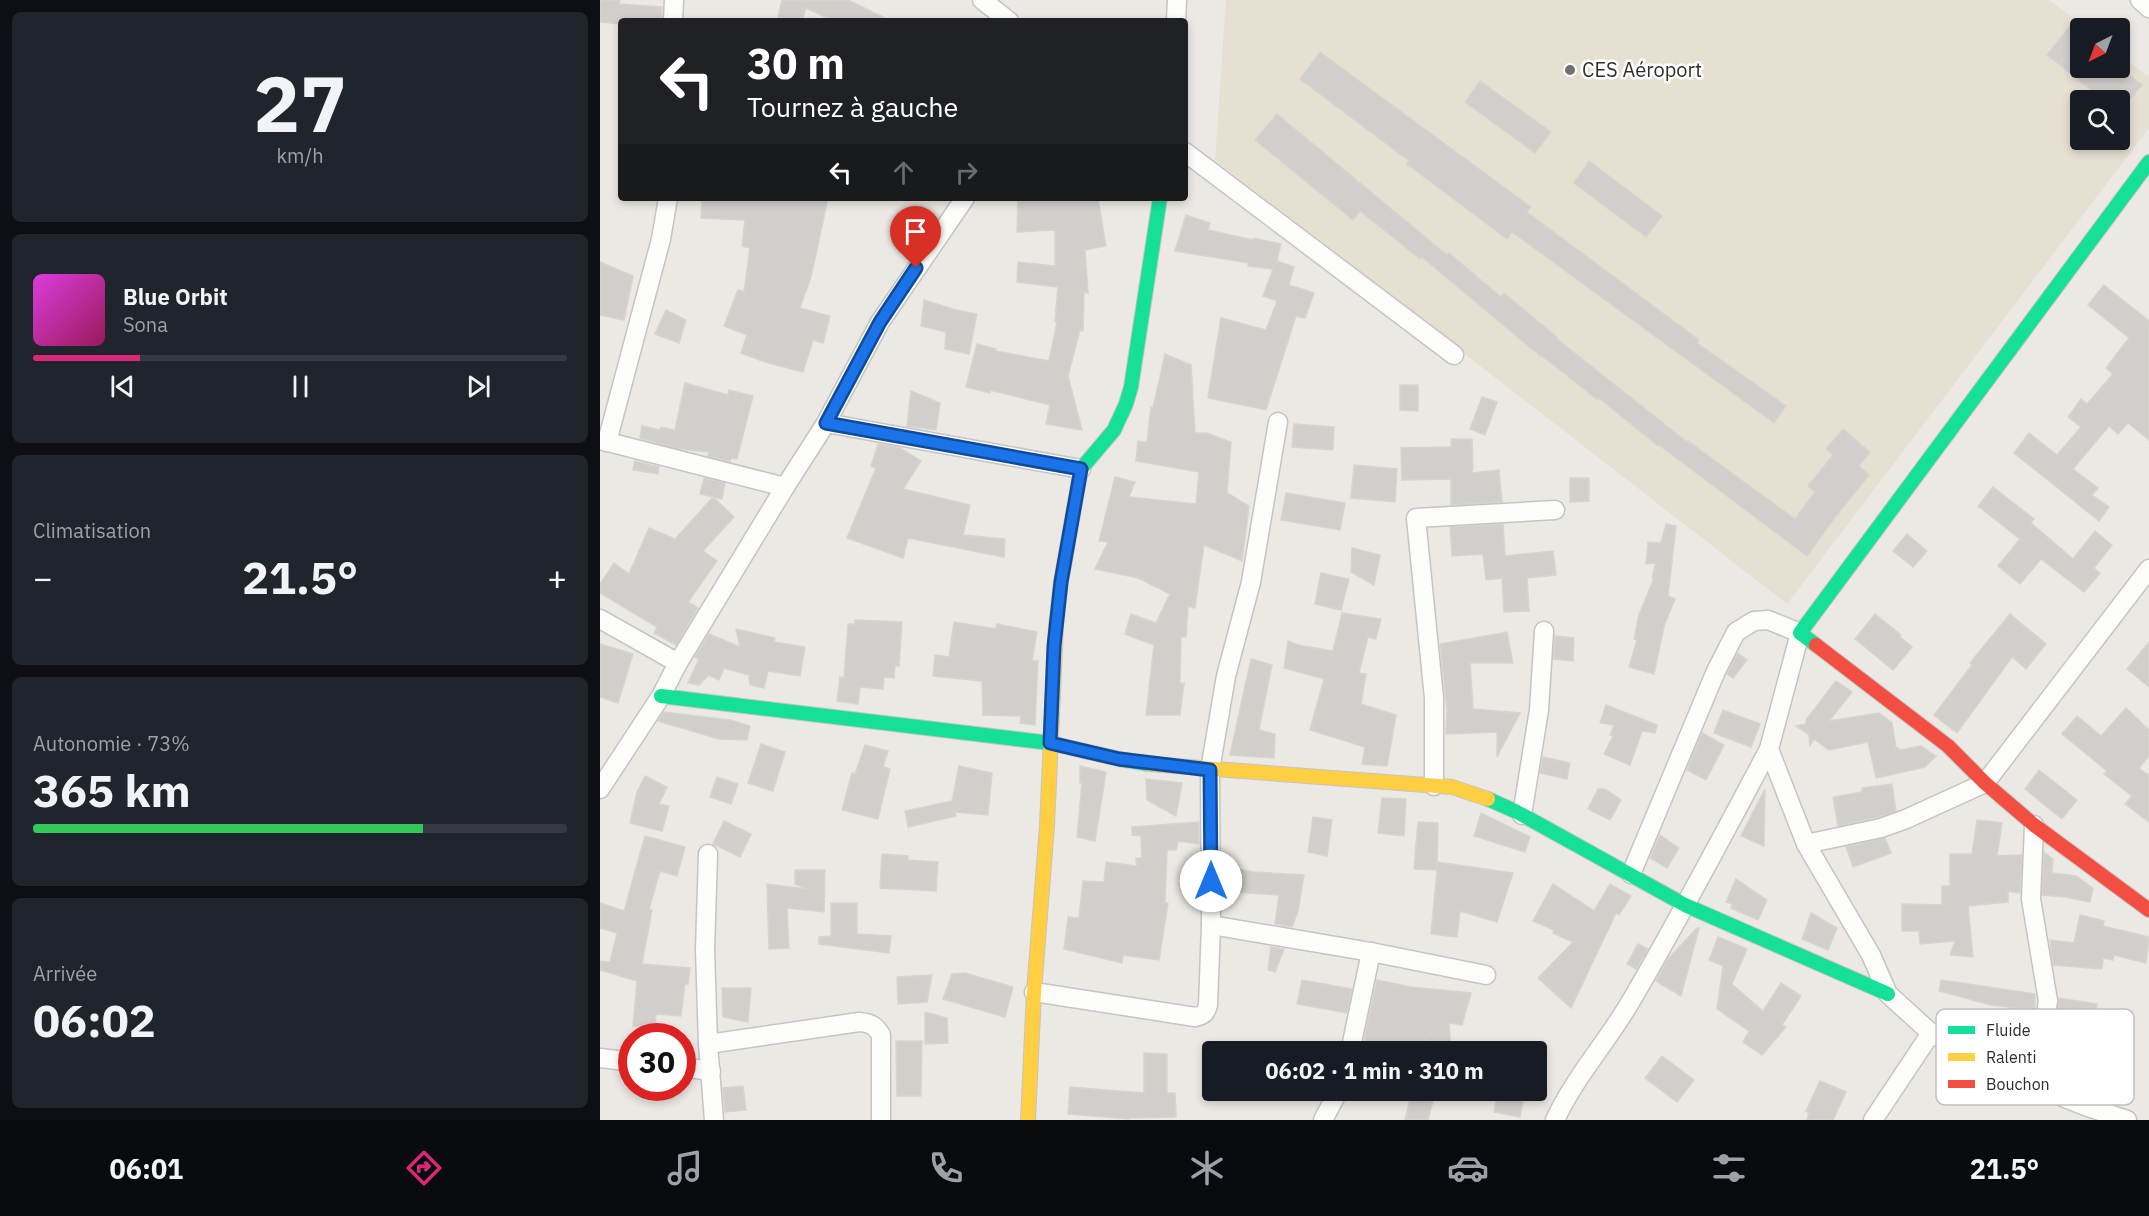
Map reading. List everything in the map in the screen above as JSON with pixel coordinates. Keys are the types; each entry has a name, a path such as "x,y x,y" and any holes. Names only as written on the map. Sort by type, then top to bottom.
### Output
{"street":[{"path":"982,0 1005,18"},
{"path":"1176,18 1177,0"},
{"path":"2140,0 2149,8"},
{"path":"1188,154 1454,355"},
{"path":"1555,1120 1567,1095 1630,1002 1769,749 1800,633 2149,162"},
{"path":"667,201 658,249 604,441 785,487"},
{"path":"600,789 661,696 678,663 826,423 880,322 963,201"},
{"path":"1028,1120 1034,992 1047,826 1054,646 1061,582 1081,469 1114,430 1131,387 1160,201"},
{"path":"1034,992 1196,1017 1202,1016 1208,1005 1211,926 1210,770 1227,676 1251,582 1278,422"},
{"path":"826,423 1081,469"},
{"path":"1434,786 1434,698 1416,518 1555,510"},
{"path":"1806,844 1881,828 1985,783 2149,569"},
{"path":"600,619 678,663"},
{"path":"1631,874 1716,671 1736,632 1754,621 1768,620 1800,633 1948,746 1985,783 2034,825 2149,910"},
{"path":"1522,814 1539,710 1544,631"},
{"path":"661,696 1050,743 1119,759 1210,770 1452,787 1522,814 1685,904 1888,994 1936,1036"},
{"path":"1769,749 1806,844 1871,955 1888,994"},
{"path":"2034,825 2031,898 2048,1001 2047,1009"},
{"path":"708,854 705,950 708,1044 714,1120"},
{"path":"1211,926 1371,952 1486,975"},
{"path":"1352,1041 1371,952"},
{"path":"708,1044 859,1022 869,1023 876,1027 881,1035 881,1120"},
{"path":"1873,1120 1931,1033"},
{"path":"600,1058 618,1060"},
{"path":"696,1069 711,1071"},
{"path":"1323,1120 1333,1101"},
{"path":"2080,1105 2127,1120"}],"shaded area":[{"path":"1226,0 2049,0 2073,18 2070,18 2070,78 2130,78 2130,62 2149,77 2149,128 1787,604 1215,160"}],"building":[{"path":"600,0 620,0 619,4 662,7 662,18 618,18 618,24 600,22"},
{"path":"782,0 848,0 885,18 828,18 806,8 803,18 778,18"},
{"path":"2070,26 2070,73 2047,55"},
{"path":"1320,52 1531,207 1527,212 1699,340 1697,343 1786,406 1774,423 1512,232 1507,239 1407,164 1409,161 1300,79"},
{"path":"2130,75 2142,85 2130,99 2130,90 2091,90 2076,78 2130,78"},
{"path":"1480,81 1551,132 1535,153 1465,102"},
{"path":"1277,114 1447,255 1449,253 1501,297 1504,293 1556,338 1687,442 1795,519 1815,492 1808,486 1833,455 1826,449 1843,429 1870,452 1859,466 1869,475 1807,556 1540,356 1422,257 1420,259 1360,211 1353,220 1255,140"},
{"path":"1589,161 1662,216 1646,237 1574,183"},
{"path":"702,201 827,201 811,277 800,308 830,316 823,343 813,340 803,372 741,353 747,335 724,326 738,290 744,292 750,248 742,246 745,220 701,218"},
{"path":"1018,201 1098,201 1106,246 1085,250 1088,293 1084,292 1083,331 1080,330 1068,376 1082,430 1046,424 1050,405 990,390 990,393 966,387 977,344 996,349 996,351 1049,361 1057,322 1055,321 1058,287 1017,282 1018,262 1055,266 1055,230 1017,232"},
{"path":"1186,215 1210,223 1208,230 1281,244 1277,261 1294,267 1289,285 1314,293 1305,318 1296,316 1266,410 1208,398 1221,318 1266,330 1277,301 1263,296 1273,269 1175,251"},
{"path":"600,262 633,276 624,320 600,315"},
{"path":"2104,285 2149,321 2149,440 2128,423 2118,434 2109,426 2073,469 2098,488 2092,495 2109,507 2099,521 2014,453 2029,433 2057,455 2081,427 2068,417 2081,399 2087,404 2113,374 2106,368 2129,338 2088,305"},
{"path":"924,300 977,314 969,354 945,349 946,332 921,326"},
{"path":"666,310 686,320 679,343 655,334"},
{"path":"1165,354 1191,365 1195,433 1206,433 1231,442 1227,493 1249,506 1242,561 1204,545 1195,608 1188,606 1186,637 1181,637 1180,683 1184,683 1180,715 1146,715 1154,645 1125,634 1131,614 1156,623 1170,594 1138,578 1095,569 1108,542 1099,541 1115,477 1135,482 1129,497 1196,504 1199,472 1136,461 1138,441 1147,442 1151,407 1153,408"},
{"path":"685,383 728,395 729,390 753,396 737,459 731,458 730,461 708,456 709,452 675,448 640,438 642,426 660,430 661,427 675,430"},
{"path":"1400,385 1418,385 1418,411 1400,410"},
{"path":"911,391 940,403 936,430 907,426"},
{"path":"1482,397 1497,402 1485,435 1470,429"},
{"path":"1294,424 1334,427 1333,450 1292,447"},
{"path":"1451,439 1472,439 1473,469 1471,473 1499,470 1502,502 1451,505 1451,479 1402,480 1401,448 1451,447"},
{"path":"878,444 900,448 921,461 903,489 970,505 963,535 1005,539 1004,557 908,538 903,558 847,538 876,468 871,466"},
{"path":"635,461 659,467 658,474 633,470"},
{"path":"1354,465 1397,469 1395,502 1351,498"},
{"path":"704,478 725,483 722,499 700,494"},
{"path":"1570,478 1589,478 1589,501 1570,502"},
{"path":"1993,487 2034,519 2031,523 2073,559 2095,531 2112,545 2094,568 2100,573 2084,592 2041,559 2020,584 1998,566 2020,539 1978,506"},
{"path":"1286,493 1345,503 1340,530 1281,520"},
{"path":"713,497 734,517 703,551 717,561 688,602 698,608 676,645 654,633 657,627 600,593 600,584 614,563 629,574 649,528 675,539"},
{"path":"1503,524 1505,556 1553,551 1556,575 1527,578 1529,611 1504,612 1502,578 1486,580 1483,554 1452,556 1450,527"},
{"path":"1666,524 1676,526 1668,596 1675,599 1664,626 1654,674 1629,667 1637,640 1634,639 1639,615 1654,578 1652,578 1656,563 1646,564 1648,542 1661,543"},
{"path":"1907,534 1927,551 1913,567 1893,551"},
{"path":"1352,548 1380,555 1374,585 1351,572"},
{"path":"1321,573 1349,579 1341,610 1315,604"},
{"path":"1342,613 1381,619 1376,639 1368,637 1359,673 1366,674 1361,704 1396,715 1387,766 1362,764 1365,747 1310,730 1324,679 1284,668 1288,641 1333,651"},
{"path":"1875,614 1912,647 1893,670 1855,639"},
{"path":"2010,614 2046,644 2026,669 2012,657 1957,733 1934,715 1972,665 1970,663"},
{"path":"855,620 902,622 899,666 895,665 894,678 884,677 883,689 860,687 858,704 837,701 840,677 844,678 848,624 855,624"},
{"path":"954,622 996,629 997,624 1037,632 1032,661 1038,661 1035,725 1020,723 1021,716 983,715 982,681 933,676 935,655 949,657"},
{"path":"736,629 775,638 774,642 805,647 800,676 768,671 764,688 750,685 749,675 724,668 719,680 709,675 699,685 688,683 699,659 695,657 709,634 740,647"},
{"path":"1507,632 1513,663 1470,663 1473,709 1520,713 1497,757 1497,732 1446,734 1447,710 1440,644"},
{"path":"1555,636 1574,638 1573,661 1553,659"},
{"path":"2149,642 2149,687 2127,669"},
{"path":"600,644 633,654 618,703 600,697"},
{"path":"1738,653 1747,660 1733,678 1727,674"},
{"path":"1251,659 1272,665 1259,730 1275,734 1274,758 1230,755"},
{"path":"1836,681 1852,692 1829,721 1879,713 1892,723 1896,748 1899,750 1921,746 1936,756 1925,767 1876,778 1868,742 1829,750 1814,739 1810,745 1809,735 1796,726 1806,724 1806,720"},
{"path":"1606,705 1657,725 1655,733 1642,731 1630,765 1604,754 1613,736 1610,735 1614,725 1600,723"},
{"path":"2126,708 2149,730 2149,756 2139,768 2149,774 2149,822 2125,804 2132,796 2104,774 2107,771 2062,734 2077,716 2101,736"},
{"path":"1723,710 1760,724 1751,747 1714,733"},
{"path":"664,712 730,720 750,726 747,740 719,739 658,721"},
{"path":"1702,733 1724,745 1706,780 1687,770"},
{"path":"761,744 785,752 773,791 748,783"},
{"path":"865,745 888,751 883,767 890,769 878,819 842,810 852,773 855,774"},
{"path":"1543,757 1570,763 1567,779 1540,773"},
{"path":"959,766 992,773 988,815 955,812 956,816 908,827 905,811 952,801"},
{"path":"1080,766 1106,772 1095,841 1077,837 1082,783 1080,783"},
{"path":"2039,770 2077,800 2062,819 2025,789"},
{"path":"645,776 667,787 659,804 669,806 662,831 630,823 637,792"},
{"path":"717,777 738,784 731,804 710,797"},
{"path":"1146,779 1182,783 1176,816 1147,800"},
{"path":"1892,784 1896,811 1838,826 1833,797 1862,792 1862,788"},
{"path":"1598,789 1605,789 1621,800 1610,820 1588,809"},
{"path":"1765,789 1764,846 1741,836"},
{"path":"1382,798 1406,799 1404,836 1378,833"},
{"path":"1481,813 1530,837 1525,852 1474,836"},
{"path":"1313,817 1332,820 1327,856 1308,852"},
{"path":"1977,820 2002,823 1997,856 2022,855 2020,893 2008,891 2008,902 1968,906 1973,957 1950,955 1955,941 1920,944 1919,931 1902,931 1902,904 1942,905 1942,886 1950,886 1950,854 1972,854"},
{"path":"724,821 751,834 740,857 713,844"},
{"path":"1199,822 1199,844 1178,841 1176,850 1167,850 1165,903 1168,903 1159,960 1123,955 1122,963 1064,949 1068,917 1079,918 1083,881 1104,882 1106,862 1137,866 1136,858 1142,858 1141,836 1132,835 1132,827"},
{"path":"1418,822 1438,823 1437,868 1438,862 1513,873 1497,922 1460,911 1457,937 1431,934 1437,870 1414,869"},
{"path":"1660,835 1679,848 1667,868 1650,858"},
{"path":"645,836 685,847 677,876 660,871 649,909 652,910 642,964 690,968 688,984 685,984 681,1016 656,1014 655,1023 633,1023 637,981 600,970 600,961 610,962 617,933 600,928 600,903 624,911"},
{"path":"1885,838 1891,853 1853,867 1846,847"},
{"path":"2044,852 2053,859 2052,873 2076,876 2093,888 2090,902 2042,895"},
{"path":"882,854 908,856 908,860 938,862 936,891 880,888"},
{"path":"1230,868 1304,875 1298,911 1292,927 1275,924 1279,895 1232,892"},
{"path":"795,870 825,870 824,912 787,908 789,948 769,949 767,884 807,889 795,884"},
{"path":"1736,879 1767,900 1758,920 1731,908 1732,904 1726,902"},
{"path":"1553,884 1594,911 1610,884 1631,896 1619,915 1616,913 1571,1008 1538,978 1573,942 1533,921"},
{"path":"831,903 857,903 857,934 891,936 889,953 819,944 819,937 831,936"},
{"path":"1811,913 1837,928 1828,950 1802,939"},
{"path":"2080,915 2104,921 2103,926 2149,937 2146,963 2114,955 2113,960 2103,958 2102,969 2053,965 2050,940 2074,943"},
{"path":"1699,928 1681,996 1656,981 1668,959"},
{"path":"1718,937 1747,949 1732,984 1763,1011 1781,983 1801,996 1782,1025 1786,1027 1762,1055 1743,1042 1749,1031 1717,1009 1723,966 1709,960"},
{"path":"1638,944 1648,949 1636,969 1627,964"},
{"path":"1271,947 1284,949 1275,972 1268,970"},
{"path":"965,973 1013,987 1005,1017 943,999 952,974"},
{"path":"932,975 927,1002 898,1004 897,977"},
{"path":"1302,980 1352,989 1347,1013 1297,1004"},
{"path":"1377,980 1411,987 1471,993 1462,1025 1449,1023 1450,1041 1425,1041 1426,1038 1424,1041 1365,1041"},
{"path":"1941,980 2035,994 2035,1009 1991,1005 1939,991"},
{"path":"722,988 751,988 748,1022 723,1017"},
{"path":"2059,998 2097,1004 2096,1009 2057,1009"},
{"path":"925,1012 947,1018 948,1043 925,1044"},
{"path":"896,1041 922,1041 921,1096 897,1096"},
{"path":"1144,1053 1167,1054 1167,1093 1175,1093 1176,1117 1129,1119 1068,1114 1070,1087 1144,1093"},
{"path":"1662,1056 1694,1080 1677,1102 1645,1078"},
{"path":"1820,1081 1846,1092 1833,1120 1807,1120 1809,1113 1806,1111"},
{"path":"743,1086 746,1110 725,1112 723,1088"},
{"path":"1410,1101 1433,1101 1428,1120 1405,1120"},
{"path":"1496,1101 1523,1101 1520,1117 1494,1112"}],"traffic: fast":[{"path":"1816,645 1800,633 2149,162"},
{"path":"1056,626 1061,582 1081,469 1114,430 1131,387 1160,201"},
{"path":"661,696 1050,743 1149,764"},
{"path":"1488,799 1517,812 1685,905 1888,994"}],"traffic: slow":[{"path":"1028,1120 1034,992 1047,826 1056,626"},
{"path":"1149,764 1452,787 1488,799"}],"traffic: jam":[{"path":"1816,645 1948,746 1985,783 2034,825 2149,910"}],"place":[{"name":"CES Aéroport","path":"1570,70"}],"route":[{"path":"916,268 880,322 826,423 1081,469 1061,582 1054,646 1050,743 1119,759 1210,770 1211,881"}]}
